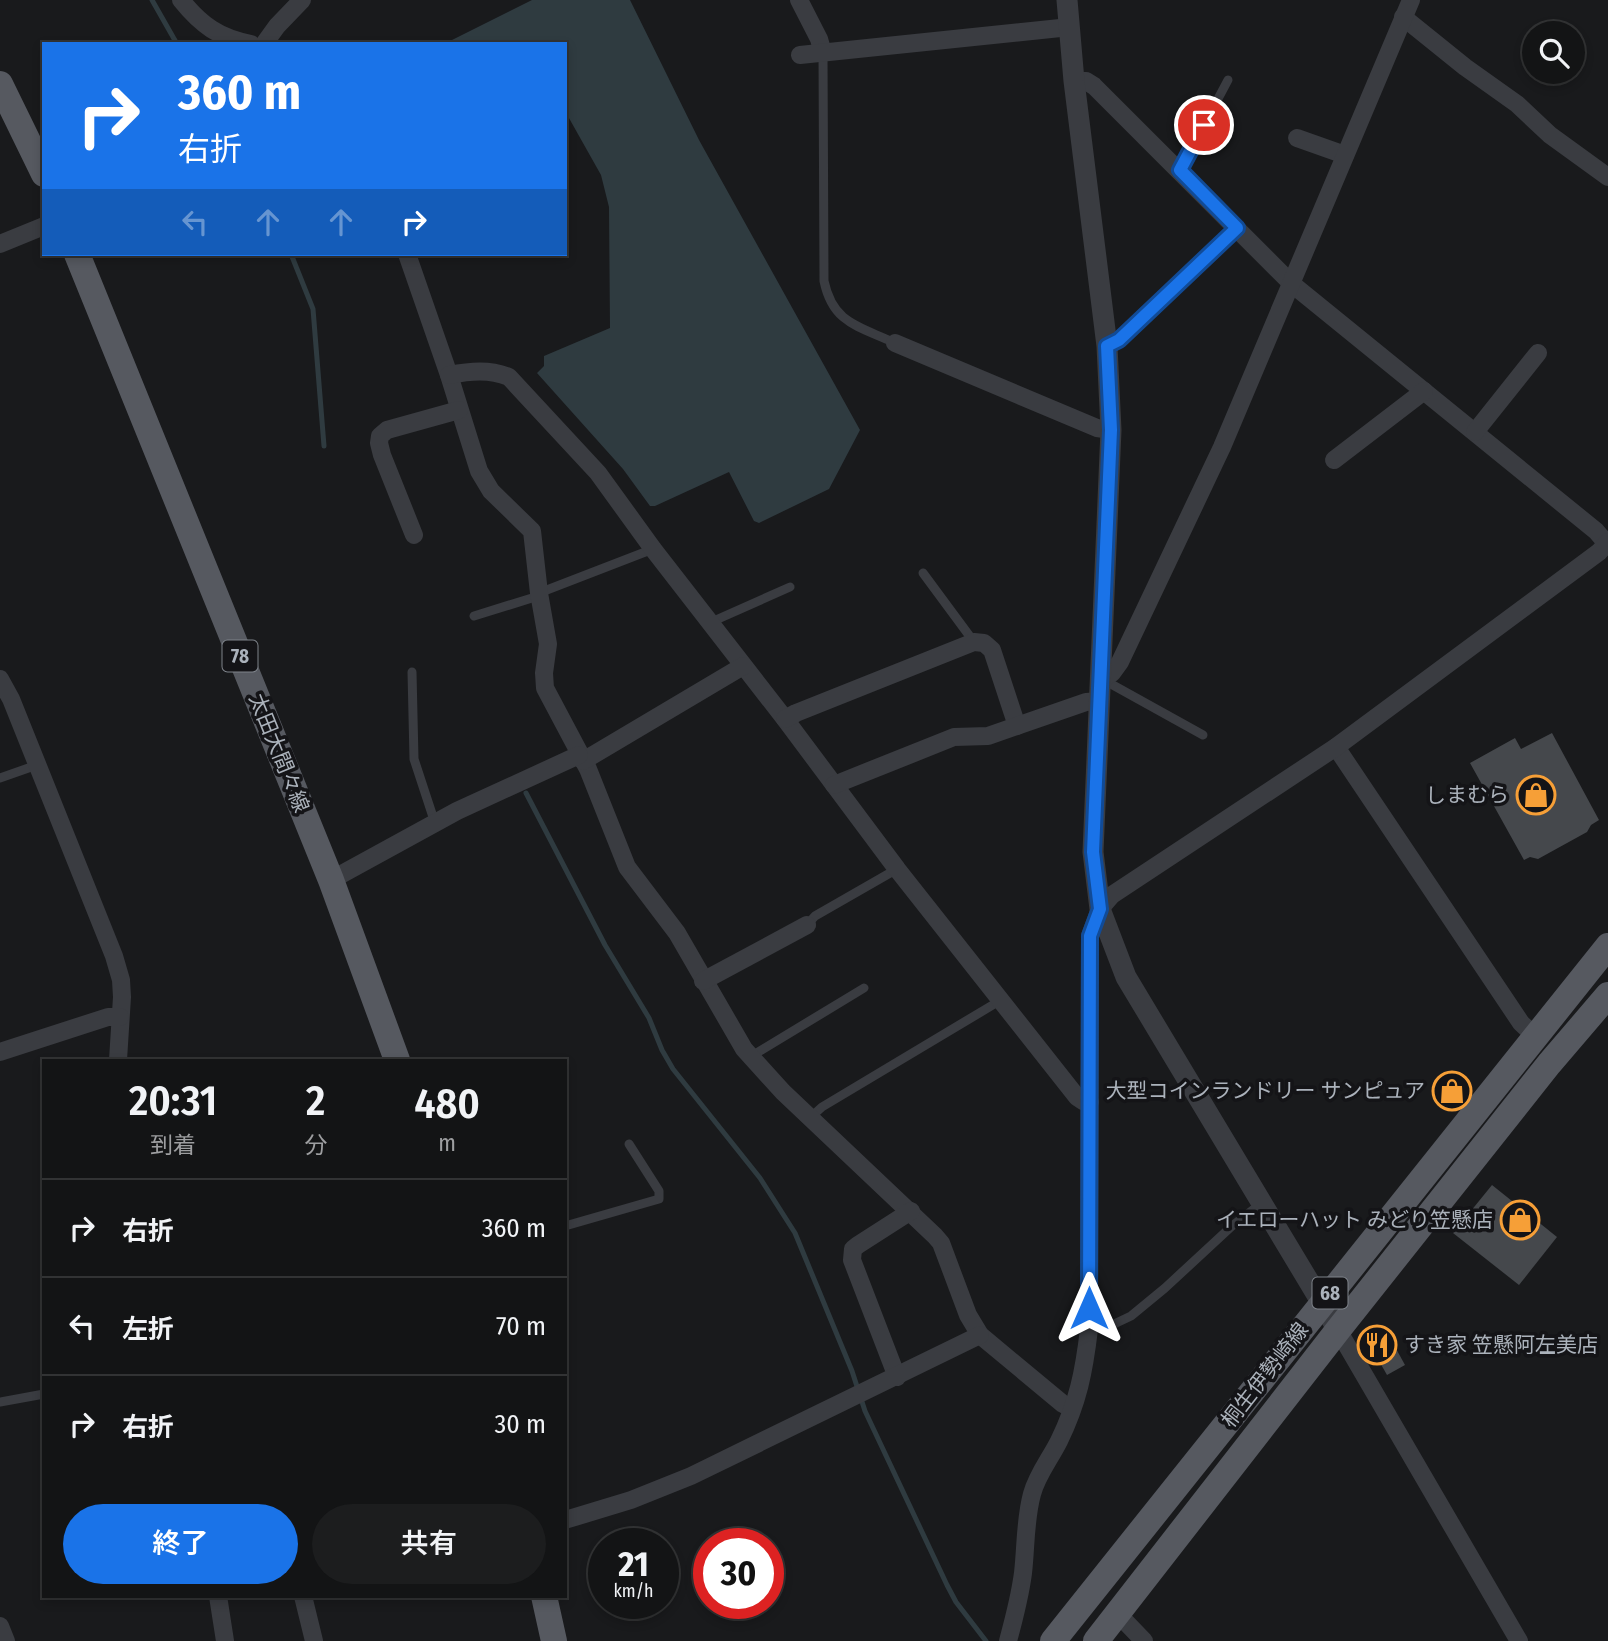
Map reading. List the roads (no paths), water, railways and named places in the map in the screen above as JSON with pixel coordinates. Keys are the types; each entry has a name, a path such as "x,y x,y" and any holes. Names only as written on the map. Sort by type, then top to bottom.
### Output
{"main road":[{"path":"0,84 42,170"},
{"name":"太田大間々線","path":"78,256 331,880 397,1059"},
{"name":"桐生伊勢崎線","path":"1054,1641 1608,946"},
{"name":"桐生伊勢崎線","path":"1096,1641 1338,1330 1549,1064 1608,995"},
{"path":"544,1598 554,1641"}],"street":[{"path":"181,0 197,20 209,29 245,42"},
{"path":"265,42 302,0"},
{"path":"799,0 823,53"},
{"path":"1067,0 1074,81 1107,346 1111,430 1093,852 1100,909 1126,977 1263,1202 1520,1641"},
{"path":"834,785 954,737 988,736 1086,702 1101,690 1126,650 1222,447 1411,0"},
{"path":"1403,17 1465,67 1517,104 1550,135 1608,177"},
{"path":"800,55 1070,27"},
{"path":"1008,1641 1023,1575 1032,1492 1058,1443 1083,1377 1089,1329 1090,936 1100,909 1112,895 1336,747 1518,614 1608,544 1597,531 1292,285 1094,86 1086,80 1074,81"},
{"path":"1297,138 1345,155"},
{"path":"0,243 42,227"},
{"path":"408,256 449,375 478,471 485,482 532,531 548,644 545,688 581,758 627,867 677,933 750,1057 941,1243 968,1315 980,1335 1072,1409"},
{"path":"895,343 1097,428 1111,430"},
{"path":"1475,432 1538,354"},
{"path":"449,375 496,372 515,381 598,473 897,869 1077,1097 1090,1102"},
{"path":"1334,460 1424,391"},
{"path":"414,535 382,455 380,436 387,430 459,410"},
{"path":"785,719 974,642 984,643 992,650 1017,726"},
{"path":"331,880 435,823 581,758 743,666"},
{"path":"0,679 114,956 121,980 118,1059"},
{"path":"1336,747 1521,1023 1536,1037"},
{"path":"703,981 807,925"},
{"path":"0,1052 108,1017 120,1017"},
{"path":"897,1377 852,1254 858,1245 911,1211"},
{"path":"567,1519 631,1500 691,1476 980,1335"},
{"path":"218,1598 225,1641"},
{"path":"303,1598 314,1641"},
{"path":"1118,1614 1144,1641"},
{"path":"0,1626 6,1641"}],"lane":[{"path":"823,53 824,281 831,304 844,320 895,343"},
{"path":"1180,170 1228,80"},
{"path":"1107,346 1119,340 1237,228"},
{"path":"474,617 532,598 653,549"},
{"path":"923,573 974,642"},
{"path":"709,623 790,587"},
{"path":"412,672 414,759 435,823"},
{"path":"1101,690 1203,735"},
{"path":"0,779 37,765"},
{"path":"807,925 815,916 897,869"},
{"path":"750,1057 864,988"},
{"path":"811,1117 822,1107 1001,1000"},
{"path":"567,1225 659,1199 659,1191 629,1144"},
{"path":"1089,1329 1112,1325 1131,1316 1263,1202"},
{"path":"0,1402 42,1394"}],"waterway":[{"path":"152,0 176,42"},
{"path":"292,256 313,309 324,446"},
{"path":"526,793 605,945 649,1018 673,1069 760,1178 795,1233 852,1371 865,1411 947,1585 956,1602 986,1641"}],"place":[{"name":"しまむら","path":"1536,795"},
{"name":"大型コインランドリー サンピュア","path":"1452,1091"},
{"name":"イエローハット みどり笠懸店","path":"1520,1220"},
{"name":"すき家 笠懸阿左美店","path":"1377,1345"}]}
